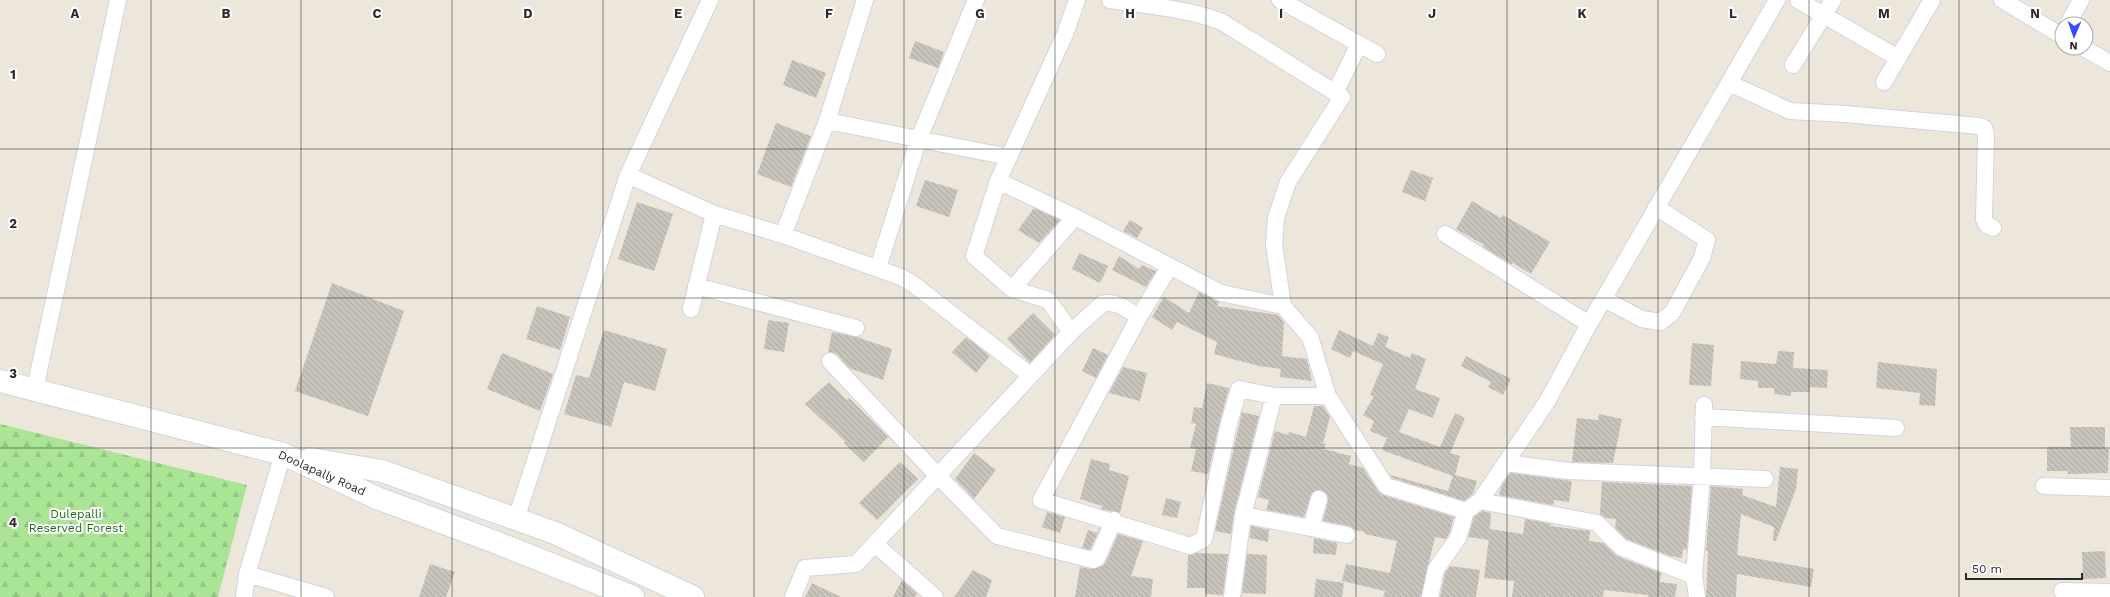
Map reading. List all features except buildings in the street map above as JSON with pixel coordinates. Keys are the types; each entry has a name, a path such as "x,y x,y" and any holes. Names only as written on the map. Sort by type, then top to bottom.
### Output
{"main road":[{"name":"Doolapally Road","path":"0,381 283,454 377,498 495,542 633,597"},
{"path":"283,454 382,471 555,533 693,597"}],"street":[{"path":"35,389 118,0"},
{"path":"516,519 628,175 710,0"},
{"path":"783,235 826,122 865,0"},
{"path":"878,268 918,141 976,0"},
{"path":"1070,332 1048,300 1012,289 974,256 998,181 1065,34 1077,0"},
{"path":"1110,0 1207,16 1222,22 1342,97 1288,182 1276,218 1274,244 1283,306 1310,337 1328,396 1386,486 1466,511"},
{"path":"1280,0 1376,54"},
{"path":"1430,597 1436,569 1458,538 1466,511 1480,501 1548,400 1589,324 1777,0"},
{"path":"1798,0 1898,58"},
{"path":"1793,65 1833,0"},
{"path":"1884,82 1932,0"},
{"path":"2002,0 2054,31"},
{"path":"2072,16 2081,0"},
{"path":"1335,93 1359,44"},
{"path":"2094,54 2110,63"},
{"path":"1729,83 1790,111 1845,114 1979,126 1984,128 1986,136 1984,219 1987,225 1993,228"},
{"path":"826,122 918,141 1009,157"},
{"path":"628,175 714,214 783,235 901,277 913,284 1030,376"},
{"path":"998,181 1075,217 1221,293 1283,306"},
{"path":"1604,299 1642,319 1660,322 1672,313 1702,258 1707,240 1683,223 1656,207"},
{"path":"691,309 714,214"},
{"path":"1012,289 1075,217"},
{"path":"1445,234 1589,324"},
{"path":"1170,266 1139,317 1042,500 1114,520 1190,546 1204,538 1229,423 1239,389 1274,396 1328,396"},
{"path":"696,286 856,328"},
{"path":"793,597 806,568 856,564 1070,332 1102,304 1108,302 1114,303 1139,317"},
{"path":"830,361 937,475 997,536 1093,560 1097,558 1114,520"},
{"path":"1232,597 1243,515 1274,396"},
{"path":"1697,597 1694,576 1702,477 1703,411 1896,428"},
{"path":"244,597 246,574 283,454"},
{"path":"1505,463 1568,471 1765,479"},
{"path":"2044,486 2110,488"},
{"path":"1311,528 1318,499"},
{"path":"1480,501 1597,523 1621,547 1694,576"},
{"path":"1243,515 1347,535"},
{"path":"875,544 935,597"},
{"path":"246,574 326,597"},
{"path":"2062,591 2110,592"}],"green space":[{"name":"Dulepalli Reserved Forest","path":"0,424 247,485 218,597 0,597"}]}
